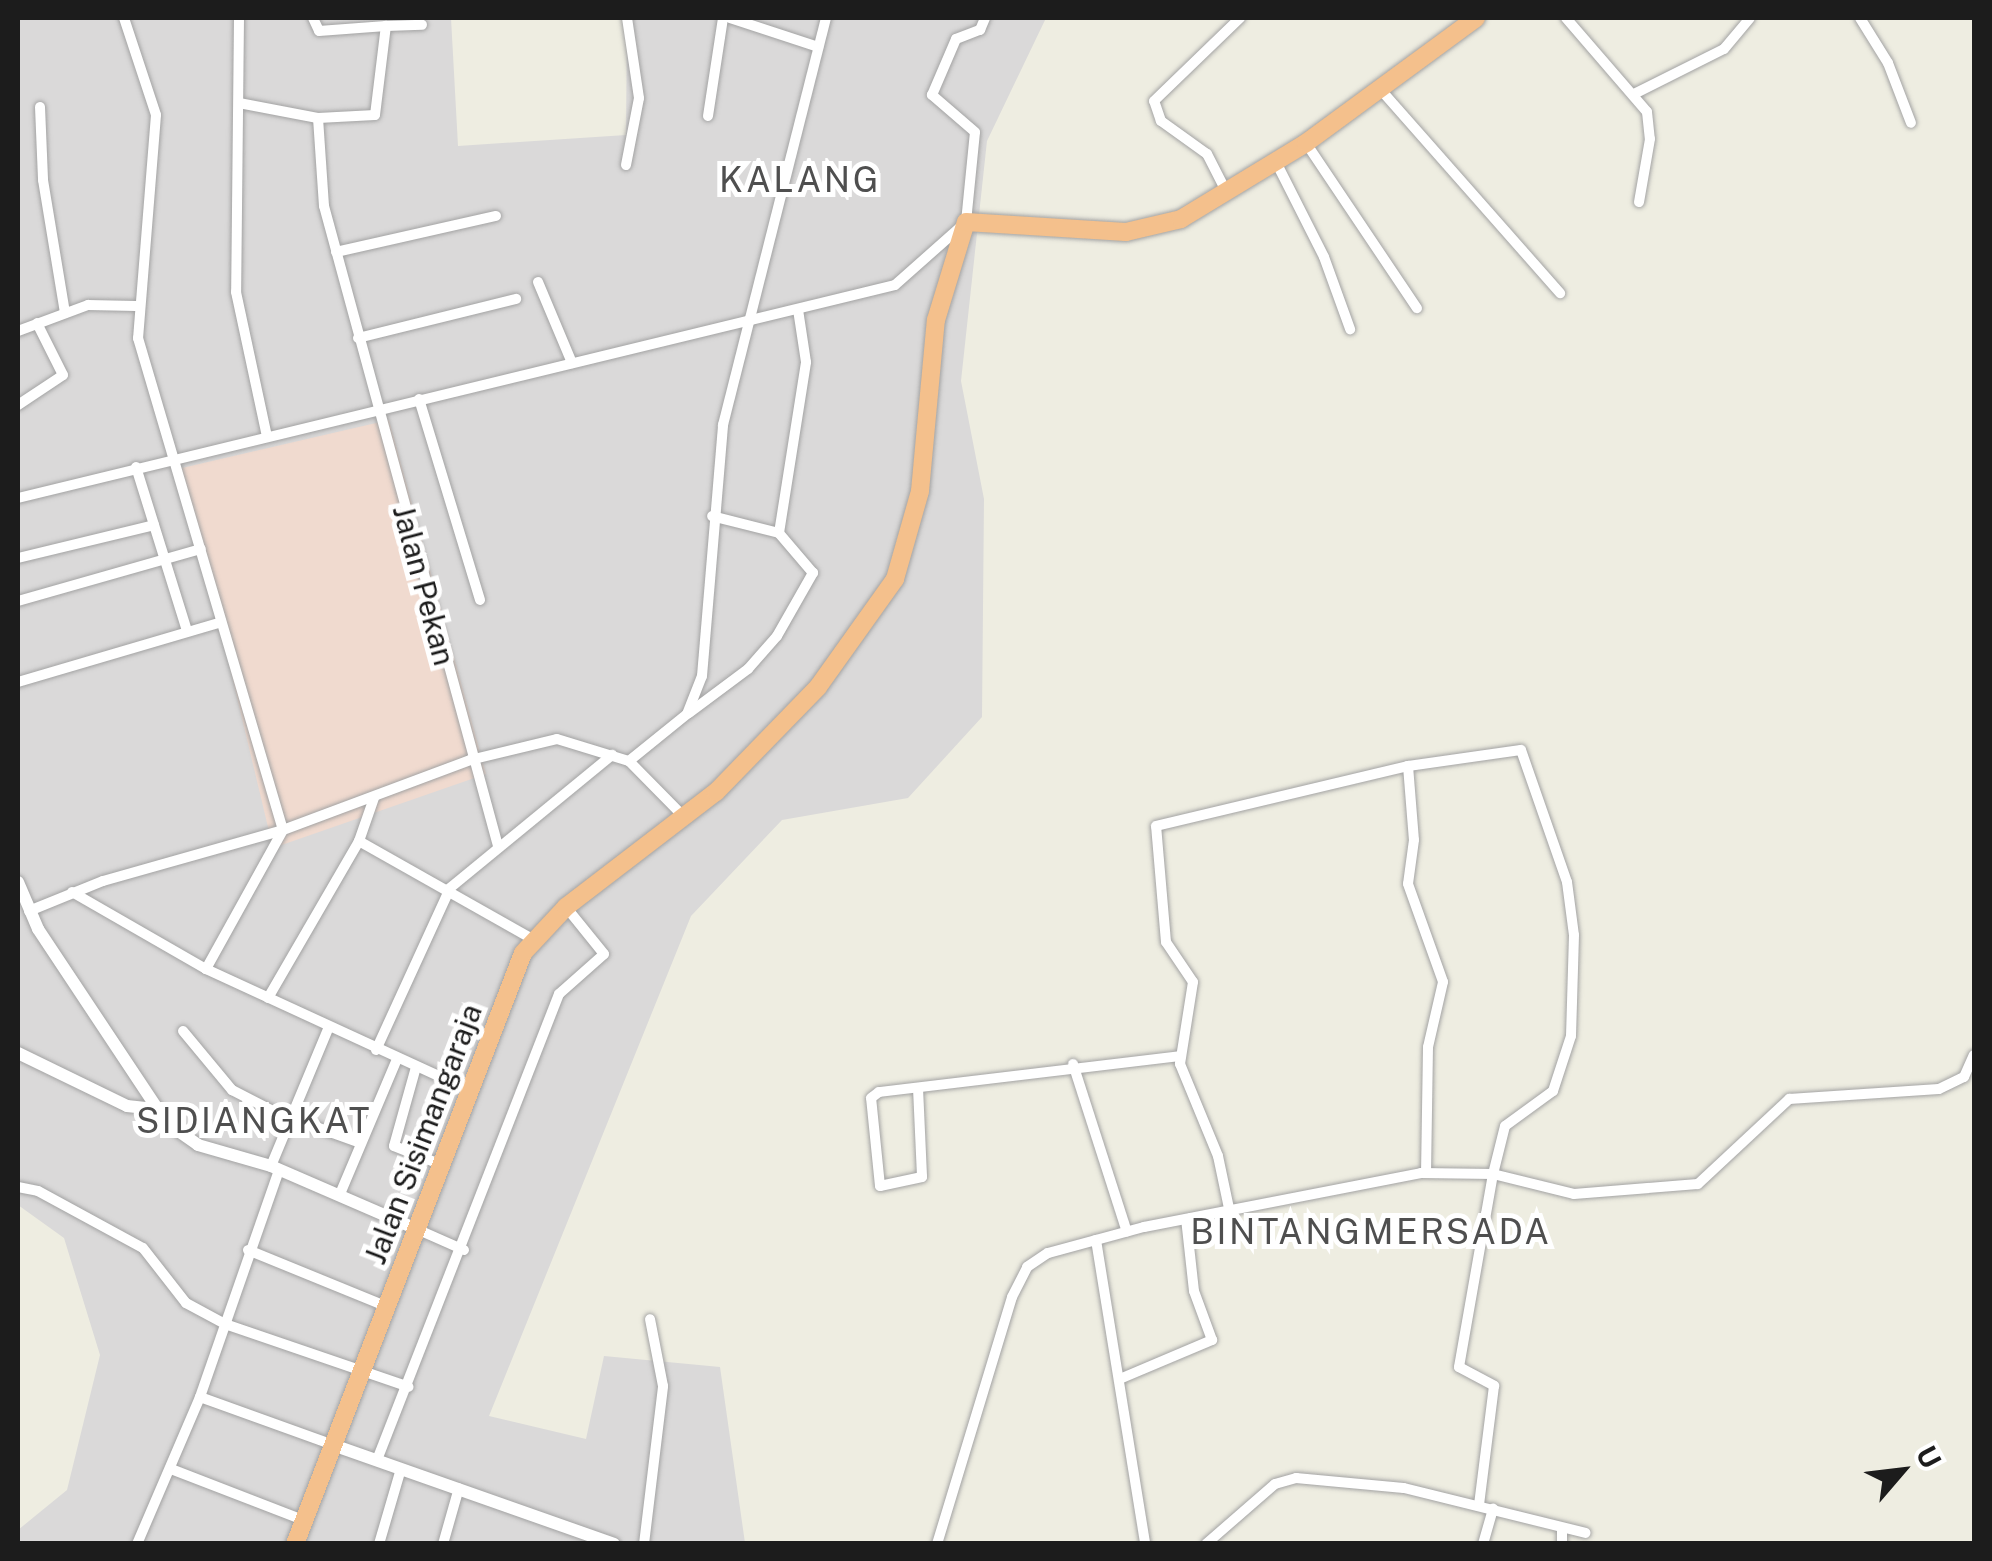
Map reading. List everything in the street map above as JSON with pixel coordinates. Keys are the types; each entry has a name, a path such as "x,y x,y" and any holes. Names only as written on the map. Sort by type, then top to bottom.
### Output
{"highway":[{"path":"966,222 1126,232 1181,219 1228,196 1306,143 1476,18"},
{"name":"Jalan Sisimangaraja","path":"297,1544 386,1306 474,1092 513,973 534,940 567,909 689,818 818,687 895,579 920,491 936,320 966,222"},
{"name":"Jalan Sisimangaraja","path":"362,1372 474,1092 521,960 567,909"},
{"name":"Jalan Sisimangaraja","path":"297,1544 335,1446"}],"street":[{"path":"124,18 156,116 136,306 140,348 170,459 201,550 218,623 283,830 206,969"},
{"path":"239,18 236,292 267,436"},
{"path":"312,18 320,30 422,25"},
{"path":"626,165 639,98 627,18"},
{"path":"708,116 727,18 818,47"},
{"path":"687,714 706,654 712,516 722,425 826,18"},
{"path":"18,498 895,284 966,222 975,132 932,95 956,39 980,30 985,18"},
{"path":"1228,196 1207,154 1161,120 1154,101 1240,18"},
{"path":"1566,18 1636,93 1650,139 1639,202"},
{"path":"1636,93 1724,49 1750,18"},
{"path":"1860,18 1888,64 1911,123"},
{"path":"238,103 318,118 375,115 386,26"},
{"path":"1381,90 1560,293"},
{"path":"40,107 44,180 65,313"},
{"name":"Jalan Pekan","path":"318,118 317,165 336,252 470,760 498,846"},
{"path":"1306,143 1417,308"},
{"path":"1276,162 1324,257 1350,329"},
{"path":"336,252 496,216"},
{"path":"538,282 572,362"},
{"path":"358,338 516,298"},
{"path":"18,332 94,304 136,306"},
{"path":"779,533 806,362 798,310"},
{"path":"18,405 63,374 37,324"},
{"path":"420,399 480,600"},
{"path":"136,468 187,632"},
{"path":"628,761 748,669 778,636 813,573 779,533 712,516"},
{"path":"18,558 154,525"},
{"path":"18,601 201,550"},
{"path":"18,682 218,623"},
{"path":"29,911 103,880 283,830 470,760 557,740 628,761 689,818"},
{"path":"1230,1213 1218,1156 1179,1056 1193,982 1166,942 1156,826 1408,766 1521,750 1567,882 1574,936 1567,1058 1553,1091 1505,1126 1492,1174 1459,1367 1494,1386 1479,1506"},
{"path":"376,1050 450,888 612,755"},
{"path":"1408,766 1414,840 1408,884 1443,982 1428,1047 1426,1174"},
{"path":"268,998 359,841 374,798"},
{"path":"359,841 450,888 534,940"},
{"path":"98,904 103,880"},
{"path":"18,882 29,911 136,1082 155,1109 198,1145 275,1168 464,1250"},
{"path":"72,892 206,969 328,1029 474,1092"},
{"path":"377,1460 464,1250 559,994 604,954 567,909"},
{"path":"137,1544 200,1397 290,1119 328,1029"},
{"path":"183,1031 232,1090 290,1119 361,1144"},
{"path":"18,1053 127,1106 155,1109"},
{"path":"937,1544 1024,1272 1048,1253 1186,1219 1426,1174 1492,1174 1564,1194 1698,1184 1789,1098 1939,1089 1964,1077 1974,1055"},
{"path":"918,1088 922,1177 880,1186 871,1098 918,1088 1073,1064 1179,1056"},
{"path":"340,1194 397,1059"},
{"path":"1073,1064 1127,1232"},
{"path":"416,1068 394,1146 442,1165"},
{"path":"127,1106 136,1082"},
{"path":"18,1187 38,1191 143,1248 186,1303 225,1324 408,1387"},
{"path":"1122,1378 1212,1340 1194,1291 1186,1219"},
{"path":"1096,1240 1122,1378 1144,1544"},
{"path":"248,1250 386,1306"},
{"path":"644,1544 663,1386 650,1319"},
{"path":"200,1397 614,1544"},
{"path":"171,1469 304,1520"},
{"path":"379,1544 401,1469"},
{"path":"1206,1544 1287,1480 1404,1488 1586,1533"},
{"path":"443,1544 459,1488"},
{"path":"1483,1544 1493,1508"},
{"path":"1562,1528 1562,1544"}],"shaded area":[{"path":"18,18 451,18 458,146 626,135 627,18 1046,18 987,141 961,381 984,499 982,717 908,798 782,820 691,916 489,1416 586,1439 604,1356 720,1367 745,1543 18,1543 18,1530 67,1490 100,1355 64,1238 18,1205"},
{"path":"389,420 486,774 273,848 182,468"}],"district":[{"name":"KALANG","path":"800,180"},
{"name":"SIDIANGKAT","path":"254,1121"},
{"name":"BINTANGMERSADA","path":"1371,1232"}]}
